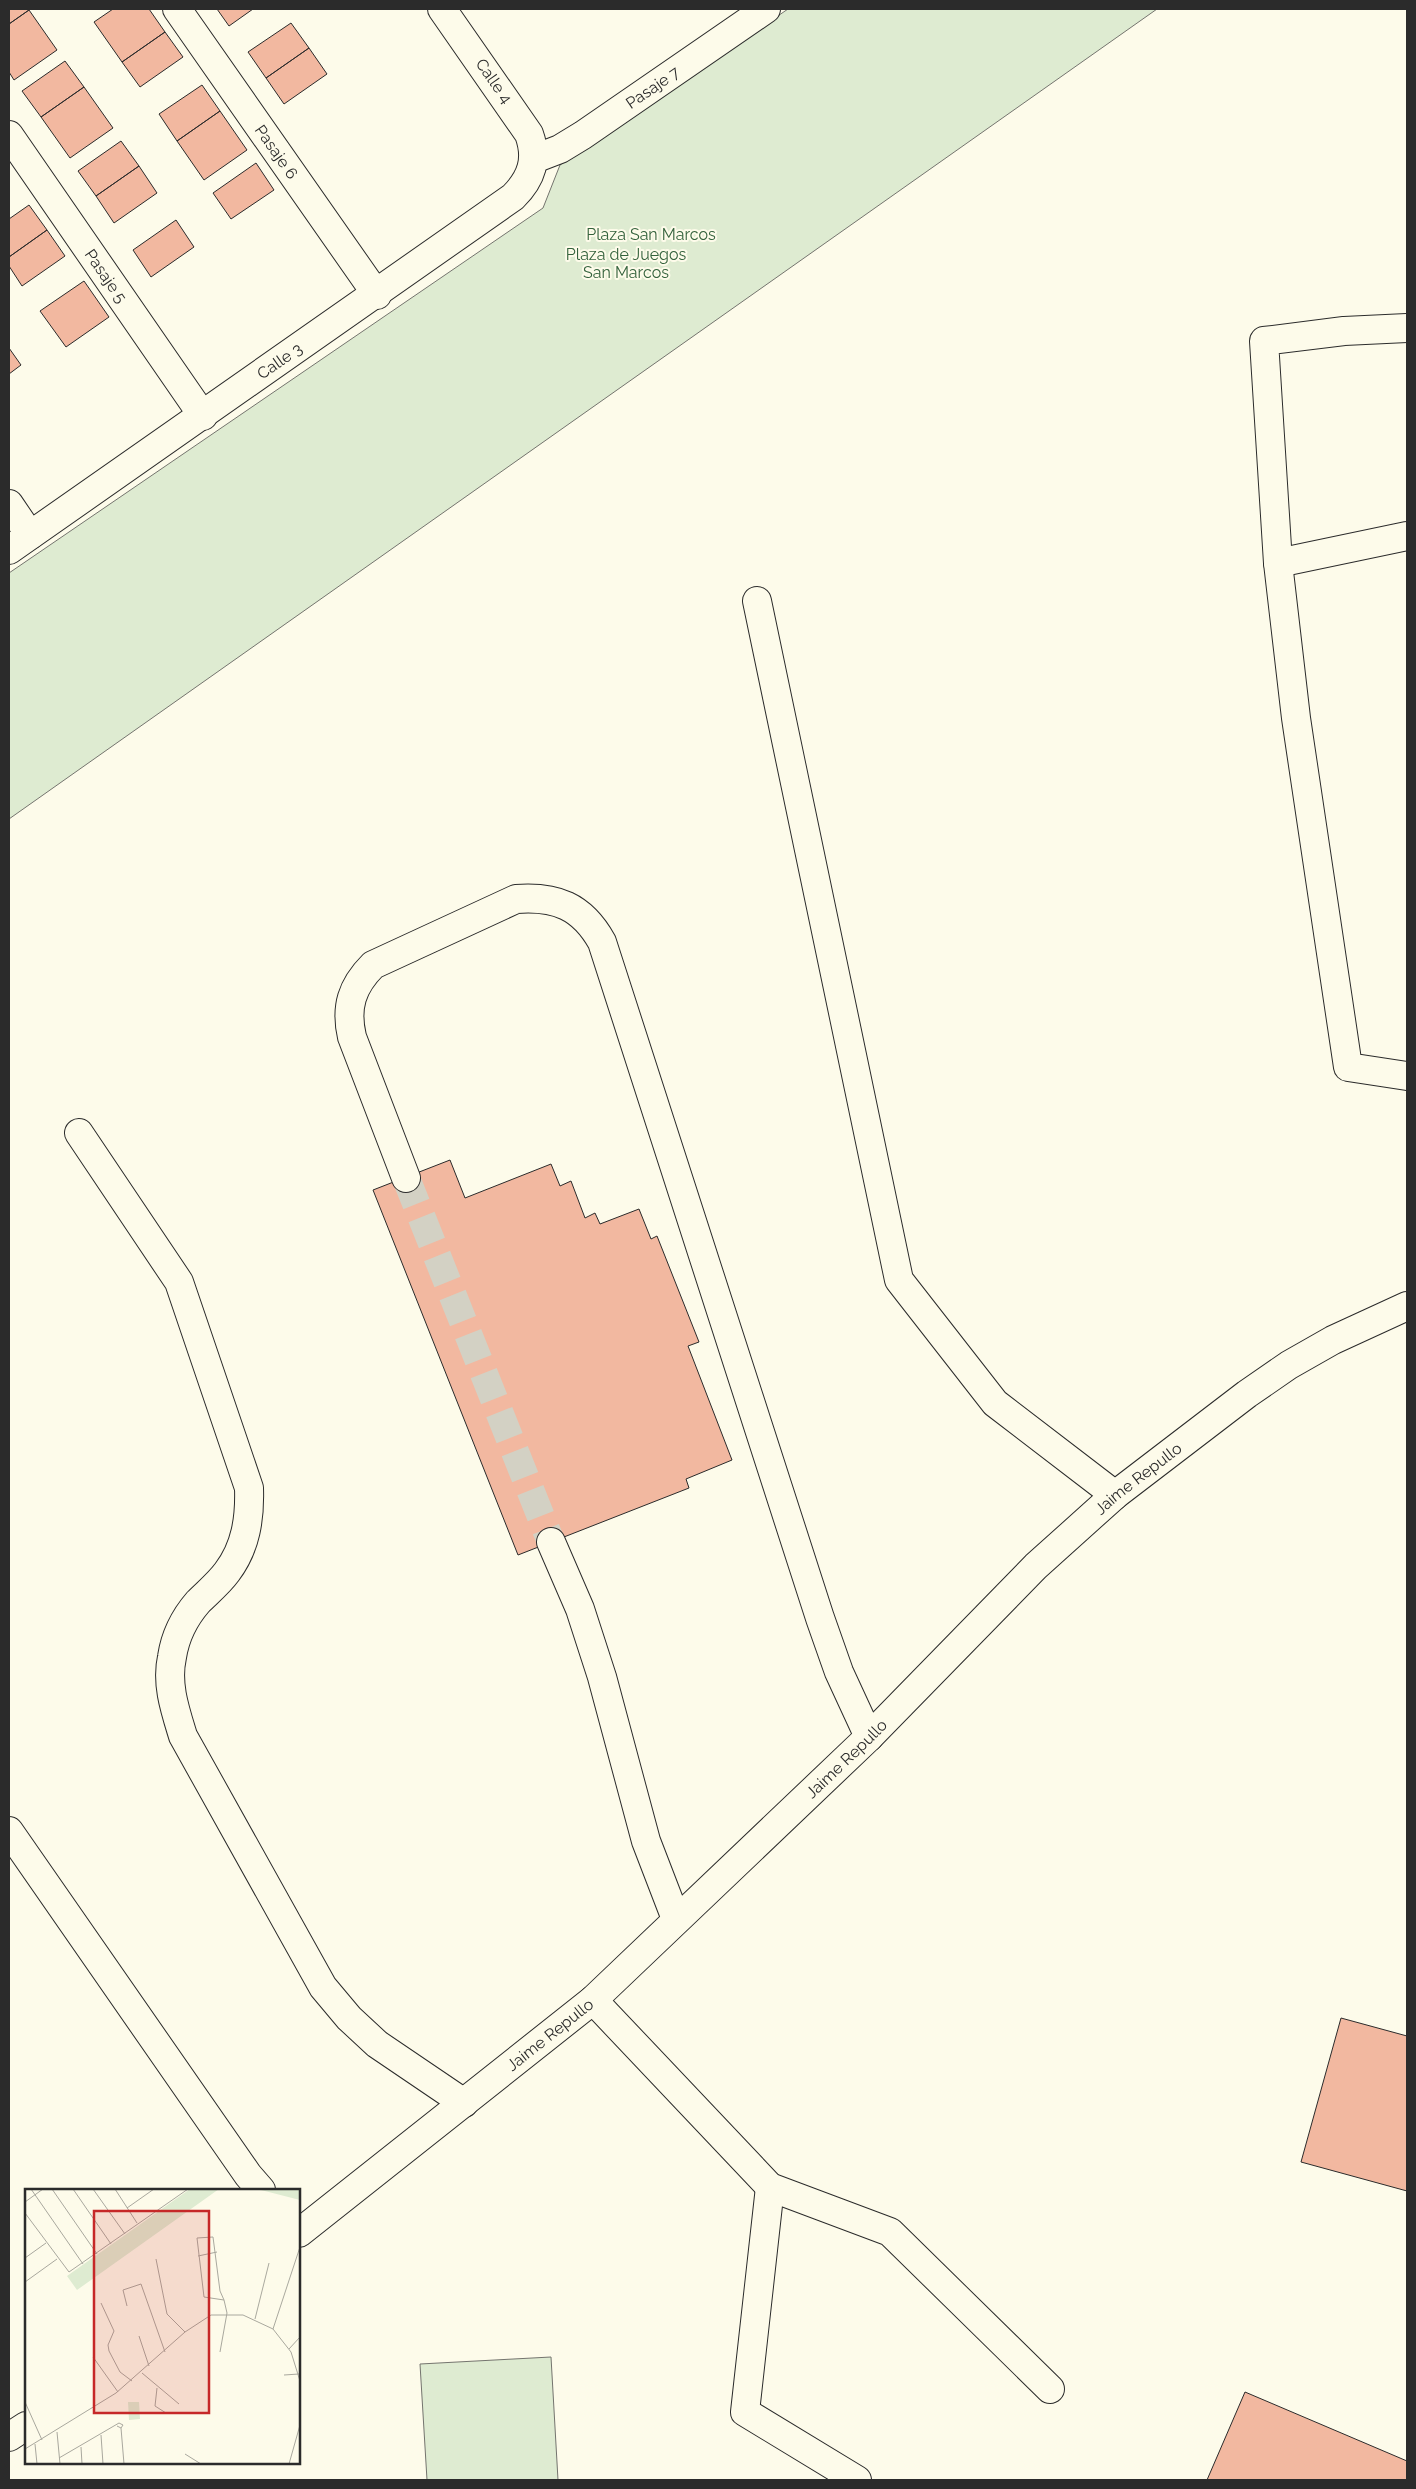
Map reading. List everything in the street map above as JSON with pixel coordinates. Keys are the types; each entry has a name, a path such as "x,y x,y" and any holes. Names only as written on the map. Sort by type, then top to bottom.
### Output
{"street":[{"name":"Pasaje 6","path":"177,9 376,295"},
{"name":"Calle 4","path":"442,9 522,123 533,146 534,159"},
{"name":"Pasaje 7","path":"534,159 560,149 583,135 766,9"},
{"name":"Pasaje 5","path":"9,136 203,416"},
{"name":"Calle 3","path":"20,543 376,295 513,197 524,186 531,173 534,159"},
{"path":"1407,328 1344,331 1264,341 1278,562 1296,718 1348,1067 1407,1076"},
{"path":"9,504 20,543"},
{"path":"1278,562 1407,536"},
{"path":"756,601 899,1280 995,1403 1115,1495"},
{"path":"406,1178 352,1037 349,1007 352,993 361,977 374,965 516,900 536,898 556,901 573,909 595,929 602,942 820,1618 839,1672 868,1737"},
{"path":"79,1133 179,1282 249,1488 246,1532 238,1553 228,1572 187,1617 178,1635 171,1658 170,1682 173,1705 183,1736 323,1987 349,2018 377,2044 464,2103"},
{"name":"Jaime Repullo","path":"300,2232 592,2000 868,1737 1036,1566 1115,1495 1247,1394 1289,1365 1333,1340 1407,1306"},
{"path":"551,1542 580,1609 602,1677 646,1841 676,1919"},
{"path":"9,1831 248,2175 260,2189"},
{"path":"592,2000 770,2187 890,2232 1050,2388"},
{"path":"770,2187 745,2412 857,2480"},
{"path":"9,2437 25,2427"}],"green space":[{"name":"Plaza San Marcos","path":"788,9 1157,9 9,819 9,573 543,208 560,165"},
{"path":"551,2357 558,2480 427,2480 420,2364"}],"building":[{"path":"9,9 28,9 29,10 9,24"},
{"path":"113,9 149,9 165,32 122,62 94,22"},
{"path":"217,9 253,9 229,26"},
{"path":"29,10 57,50 14,80 9,72 9,24"},
{"path":"291,23 309,48 266,78 248,52"},
{"path":"165,32 183,57 140,87 122,62"},
{"path":"309,48 327,74 284,104 266,78"},
{"path":"65,61 84,87 41,117 22,91"},
{"path":"202,85 220,111 177,141 159,114"},
{"path":"84,87 113,128 70,158 41,117"},
{"path":"220,111 247,150 204,180 177,141"},
{"path":"121,141 139,166 96,196 78,171"},
{"path":"256,163 274,190 231,219 213,193"},
{"path":"139,166 157,193 114,223 96,196"},
{"path":"29,205 47,230 9,257 9,219"},
{"path":"176,220 194,247 151,277 133,250"},
{"path":"47,230 65,256 22,286 9,266 9,257"},
{"path":"84,281 109,317 66,347 40,311"},
{"path":"9,348 21,365 9,374"},
{"path":"450,1160 465,1198 551,1164 560,1186 571,1181 585,1218 595,1213 600,1224 639,1209 651,1239 657,1236 699,1342 688,1346 732,1460 686,1479 689,1488 518,1555 373,1190"},
{"path":"1341,2018 1407,2036 1407,2191 1301,2162"},
{"path":"1245,2392 1407,2461 1407,2480 1207,2480"}],"tunnel":[{"path":"406,1178 551,1542"}],"park label":[{"name":"Plaza de Juegos San Marcos","path":"626,263"}]}
